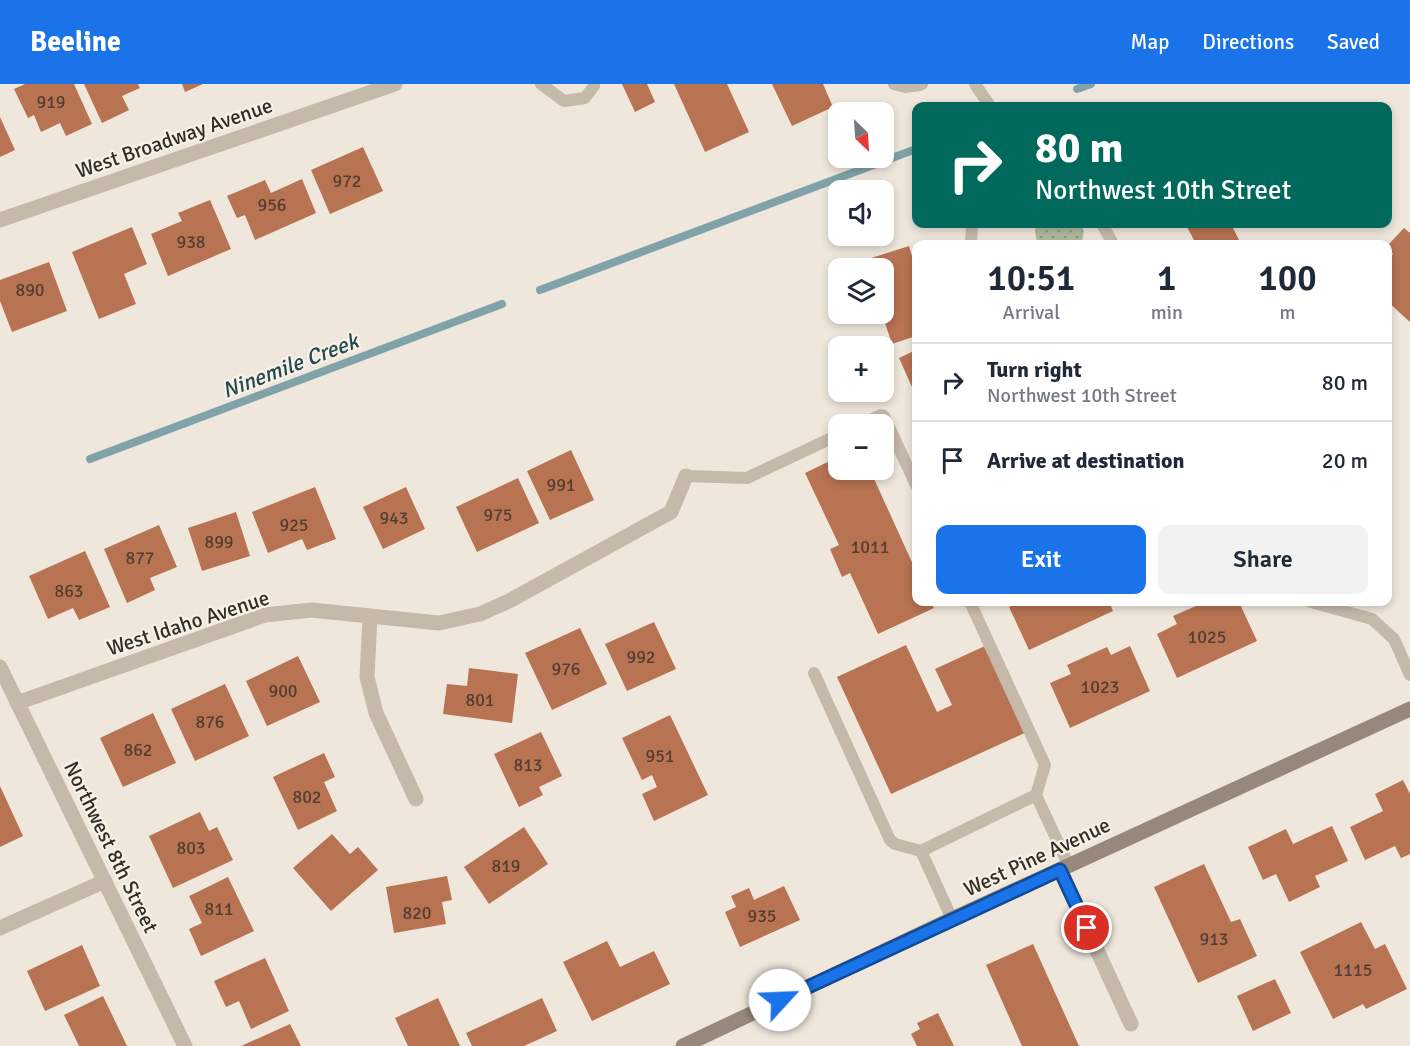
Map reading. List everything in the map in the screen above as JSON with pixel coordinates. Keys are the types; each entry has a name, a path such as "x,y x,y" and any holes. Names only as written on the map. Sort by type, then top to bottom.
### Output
{"street":[{"name":"West Broadway Avenue","path":"0,220 395,84"},
{"name":"West Idaho Avenue","path":"17,704 265,615 311,610 439,622 480,614 512,600 671,512 686,476"},
{"path":"370,616 367,677 376,713 416,799"},
{"name":"Northwest 8th Street","path":"0,667 184,1046"},
{"name":"West Pine Avenue","path":"683,1046 952,919 1410,709"},
{"path":"1065,868 1131,1024"},
{"path":"0,928 105,881"}],"lane":[{"path":"541,84 564,102 585,98 594,84"},
{"path":"894,84 905,87 922,84"},
{"path":"975,84 987,102"},
{"path":"894,437 912,476"},
{"path":"686,476 747,478 828,440"},
{"path":"972,606 1045,762 1036,795 1065,868"},
{"path":"1325,606 1372,619 1394,639 1410,675"},
{"path":"814,673 890,840 895,844 921,851 1036,795"},
{"path":"921,851 952,919"}],"green space":[{"path":"1082,228 1083,232 1082,240 1037,240 1035,229"}],"building":[{"path":"25,84 74,84 92,124 66,136 60,123 41,132 34,115 28,118 14,89"},
{"path":"84,84 138,84 140,88 122,96 129,110 102,123"},
{"path":"182,84 203,84 185,92"},
{"path":"622,84 647,84 655,102 635,112"},
{"path":"674,84 727,84 749,132 705,152"},
{"path":"772,84 823,84 831,102 828,102 828,109 792,126"},
{"path":"0,117 15,150 0,157"},
{"path":"363,147 383,191 330,214 311,170"},
{"path":"302,179 316,213 255,240 245,215 237,218 227,196 265,180 271,193"},
{"path":"210,200 231,249 168,276 151,234 182,221 178,213"},
{"path":"132,227 147,264 124,274 136,304 99,319 72,252"},
{"path":"1188,228 1233,228 1239,240 1194,240"},
{"path":"1404,228 1410,233 1410,322 1392,306 1392,241"},
{"path":"909,246 912,256 912,337 894,343 894,336 889,336 885,324 894,324 894,258 871,258"},
{"path":"49,262 67,311 12,332 0,301 0,280"},
{"path":"912,352 912,387 899,358"},
{"path":"571,450 594,500 550,520 527,471"},
{"path":"828,462 828,480 875,480 912,562 912,606 933,606 934,608 878,634 850,573 842,577 830,549 839,545 805,473"},
{"path":"518,478 539,523 477,552 456,507"},
{"path":"315,487 336,539 307,550 302,539 268,553 252,512"},
{"path":"406,487 425,529 383,549 363,507"},
{"path":"236,512 250,556 202,571 188,528"},
{"path":"159,525 177,567 150,578 155,590 127,603 104,549"},
{"path":"85,551 110,607 79,620 73,608 48,619 29,576"},
{"path":"1111,606 1113,611 1029,650 1009,607"},
{"path":"1196,606 1241,606 1257,641 1177,678 1157,634 1177,624 1173,616"},
{"path":"654,622 676,669 627,691 605,644"},
{"path":"580,628 607,684 552,710 525,653"},
{"path":"906,645 937,712 952,705 935,669 987,645 1027,732 891,794 837,677"},
{"path":"1130,646 1150,691 1070,728 1050,683 1071,674 1067,665 1107,647 1111,655"},
{"path":"298,656 320,702 267,726 246,681"},
{"path":"469,668 518,674 512,723 443,714 447,684 467,686"},
{"path":"225,684 249,736 195,761 171,709"},
{"path":"153,713 176,763 123,787 100,738"},
{"path":"670,715 708,795 654,821 642,794 657,787 652,775 642,780 622,738"},
{"path":"541,732 562,776 539,787 543,795 519,807 494,754"},
{"path":"324,753 335,777 324,782 337,811 298,830 273,777"},
{"path":"1403,780 1410,794 1410,854 1401,858 1395,846 1365,860 1350,827 1383,811 1375,794"},
{"path":"0,786 23,836 0,847"},
{"path":"200,812 209,831 217,827 233,860 173,888 149,836"},
{"path":"1332,826 1348,861 1315,876 1320,887 1289,902 1276,874 1263,880 1248,847 1286,829 1293,844"},
{"path":"524,827 548,864 489,904 464,867"},
{"path":"332,834 350,854 358,847 378,870 331,911 293,868"},
{"path":"1204,864 1231,922 1240,919 1257,956 1198,983 1154,887"},
{"path":"447,876 452,900 442,902 446,924 394,933 386,887"},
{"path":"228,877 254,931 201,956 189,929 202,923 189,896"},
{"path":"784,886 800,920 740,947 725,912 736,907 731,896 749,888 754,900"},
{"path":"1361,922 1375,949 1385,944 1407,989 1366,1009 1363,1004 1333,1019 1300,952"},
{"path":"607,941 620,967 654,951 670,984 592,1021 563,962"},
{"path":"1033,944 1079,1046 1022,1046 986,965"},
{"path":"82,945 100,986 45,1011 27,971"},
{"path":"265,958 289,1011 251,1029 239,1001 226,1007 214,981"},
{"path":"1275,979 1291,1013 1253,1031 1237,996"},
{"path":"103,996 127,1046 79,1046 64,1015"},
{"path":"438,998 460,1046 408,1046 395,1018"},
{"path":"542,998 557,1031 524,1046 472,1046 466,1033"},
{"path":"938,1013 954,1046 917,1046 911,1034 920,1029 917,1023"},
{"path":"290,1024 301,1046 241,1046"}],"waterway":[{"name":"Ninemile Creek","path":"1077,89 1091,84"},
{"name":"Ninemile Creek","path":"540,290 912,150"},
{"name":"Ninemile Creek","path":"90,459 502,304"}],"route":[{"path":"780,1000 1060,870 1087,928"}]}
